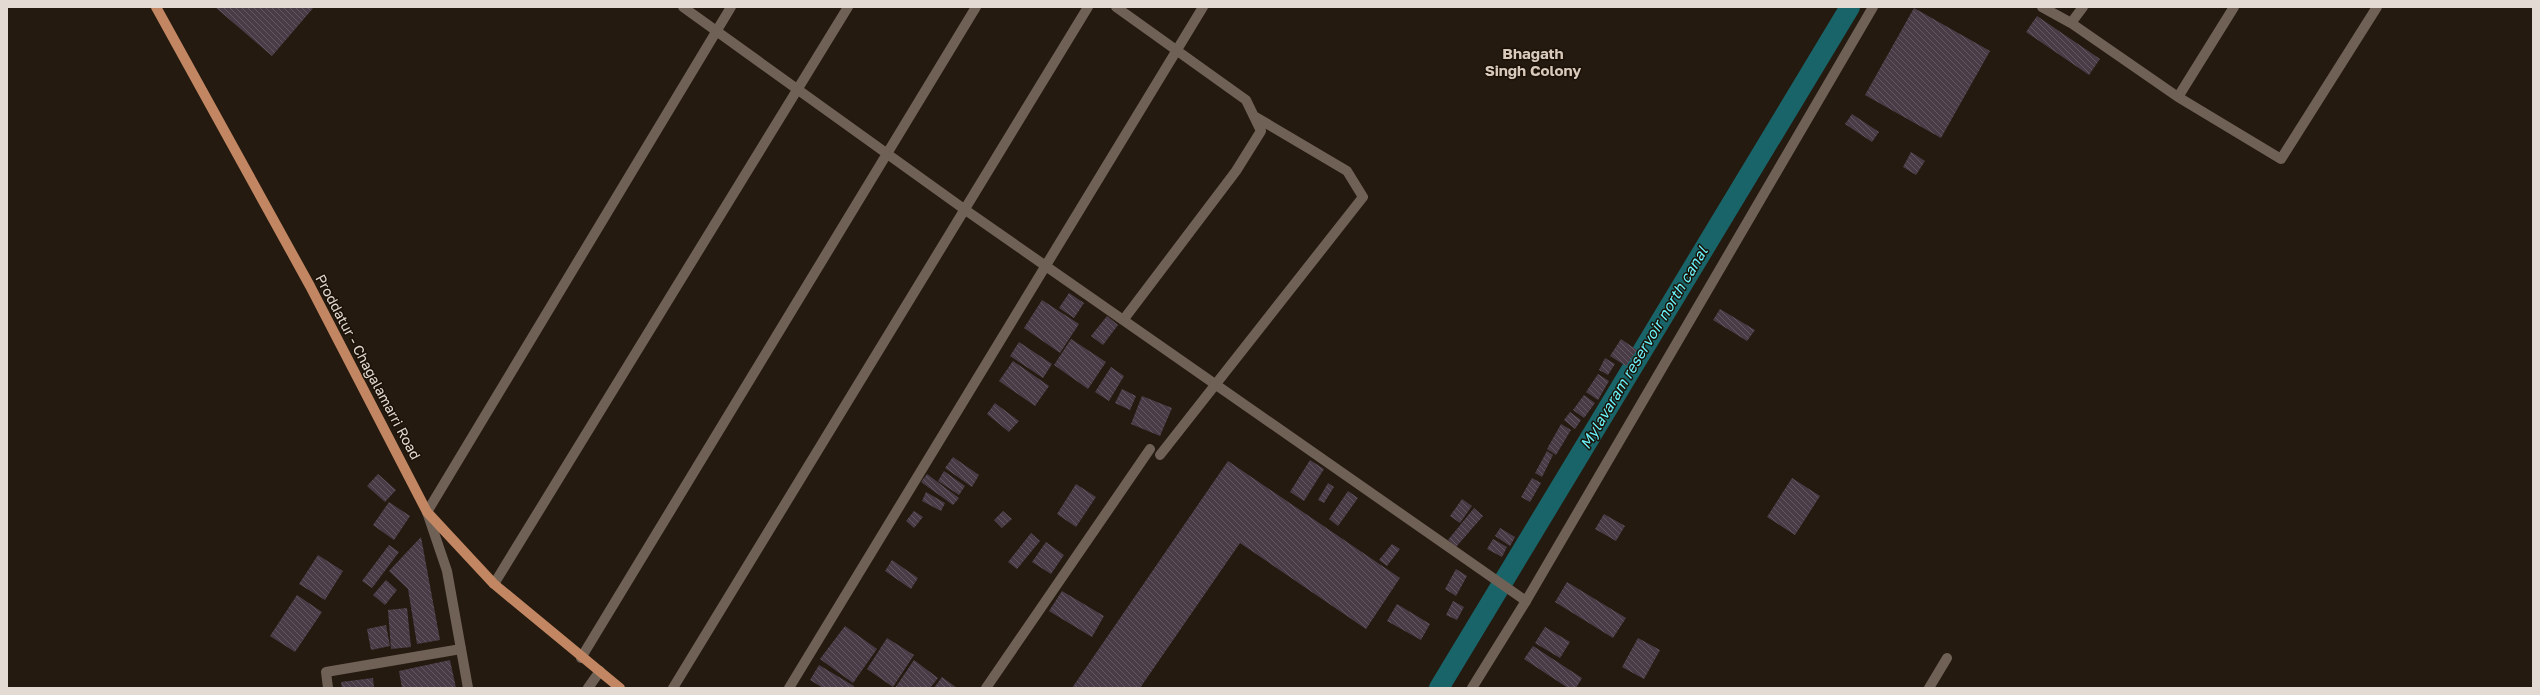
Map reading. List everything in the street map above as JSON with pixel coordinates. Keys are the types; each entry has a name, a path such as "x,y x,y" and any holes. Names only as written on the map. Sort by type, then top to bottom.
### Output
{"main road":[{"name":"Proddatur - Chagalamarri Road","path":"156,7 310,286 427,512 494,584 581,658 600,671 620,688"}],"street":[{"path":"683,7 964,209 1124,319 1526,601"},
{"path":"468,688 448,571 427,512 731,7"},
{"path":"494,584 848,7"},
{"path":"581,658 976,7"},
{"path":"673,688 1088,7"},
{"path":"1116,7 1246,100 1261,131 1236,171 1124,319"},
{"path":"789,688 1203,7"},
{"path":"1472,688 1526,601 1873,7"},
{"path":"2042,7 2071,23 2178,97 2281,159 2377,7"},
{"path":"2071,23 2083,7"},
{"path":"2178,97 2234,7"},
{"path":"1160,455 1363,197 1347,171 1254,116"},
{"path":"986,688 1150,449"},
{"path":"328,688 326,672 461,649"},
{"path":"1929,688 1948,658"},
{"path":"588,688 600,671"}],"building":[{"path":"215,7 314,7 272,56"},
{"path":"1914,8 1990,51 1941,138 1865,95"},
{"path":"2037,16 2100,59 2089,75 2026,32"},
{"path":"1852,114 1879,132 1872,142 1845,124"},
{"path":"1911,152 1925,161 1916,175 1903,167"},
{"path":"1069,293 1084,303 1074,318 1059,308"},
{"path":"1042,300 1079,324 1060,353 1024,328"},
{"path":"1720,309 1755,330 1747,341 1713,320"},
{"path":"1107,316 1118,325 1103,345 1091,336"},
{"path":"1071,339 1106,362 1088,389 1054,365"},
{"path":"1621,339 1637,350 1626,366 1610,356"},
{"path":"1019,342 1052,364 1043,378 1010,356"},
{"path":"1605,358 1615,364 1608,375 1599,370"},
{"path":"1013,361 1049,386 1035,406 999,381"},
{"path":"1111,367 1124,376 1109,401 1095,392"},
{"path":"1598,374 1609,381 1598,400 1586,392"},
{"path":"1122,389 1136,396 1130,410 1115,403"},
{"path":"1584,395 1595,403 1584,418 1573,410"},
{"path":"1142,396 1172,408 1160,436 1131,424"},
{"path":"995,403 1019,421 1009,432 987,414"},
{"path":"1570,412 1581,420 1575,429 1564,420"},
{"path":"1561,424 1571,430 1556,455 1547,449"},
{"path":"1547,451 1553,455 1542,477 1535,473"},
{"path":"953,457 979,475 972,487 945,468"},
{"path":"1310,460 1324,469 1304,501 1290,492"},
{"path":"1228,461 1400,578 1366,629 1240,543 1140,688 1072,688"},
{"path":"944,471 965,486 959,495 938,481"},
{"path":"378,474 396,490 385,502 367,486"},
{"path":"927,474 959,498 953,505 921,482"},
{"path":"1532,478 1541,483 1530,502 1521,497"},
{"path":"1792,478 1820,496 1795,535 1767,517"},
{"path":"1328,483 1334,487 1324,503 1318,500"},
{"path":"1076,484 1096,497 1076,527 1057,514"},
{"path":"1348,491 1358,498 1338,526 1329,519"},
{"path":"926,492 945,503 941,511 922,501"},
{"path":"1462,499 1472,506 1460,523 1450,516"},
{"path":"389,502 410,516 394,540 373,525"},
{"path":"1474,508 1483,516 1456,547 1448,540"},
{"path":"914,511 923,517 914,528 906,521"},
{"path":"1003,511 1012,519 1002,528 994,520"},
{"path":"1604,514 1625,526 1616,541 1595,529"},
{"path":"1500,528 1515,537 1510,546 1495,536"},
{"path":"1031,533 1040,541 1017,569 1008,562"},
{"path":"421,537 440,640 417,644 408,589 389,571"},
{"path":"1493,539 1507,547 1502,557 1487,549"},
{"path":"1046,542 1064,555 1051,574 1032,562"},
{"path":"1392,544 1400,549 1387,566 1379,560"},
{"path":"389,545 399,552 372,588 362,581"},
{"path":"318,555 343,571 325,600 299,584"},
{"path":"892,560 918,578 911,589 885,571"},
{"path":"1456,569 1467,576 1456,596 1445,589"},
{"path":"386,580 397,590 385,605 373,595"},
{"path":"1567,582 1626,618 1613,638 1555,602"},
{"path":"1062,591 1104,616 1092,637 1049,611"},
{"path":"297,595 322,612 295,652 270,636"},
{"path":"1453,601 1464,607 1457,620 1446,615"},
{"path":"1397,604 1430,624 1421,640 1387,621"},
{"path":"407,608 411,647 391,649 388,610"},
{"path":"386,625 390,646 371,650 367,629"},
{"path":"845,626 877,649 853,683 820,659"},
{"path":"1545,627 1570,642 1560,658 1535,643"},
{"path":"887,638 914,655 893,687 867,669"},
{"path":"1638,638 1660,650 1644,679 1622,667"},
{"path":"1533,646 1582,678 1576,688 1568,688 1524,659"},
{"path":"450,660 456,688 402,688 399,671"},
{"path":"914,660 938,678 930,688 895,688"},
{"path":"819,665 854,686 853,688 823,688 810,680"},
{"path":"942,677 957,688 934,688"},
{"path":"373,678 374,688 342,688 341,682"}],"waterway":[{"name":"Mylavaram reservoir north canal","path":"1439,688 1850,7"}],"district":[{"name":"Bhagath Singh Colony","path":"1533,62"}]}
